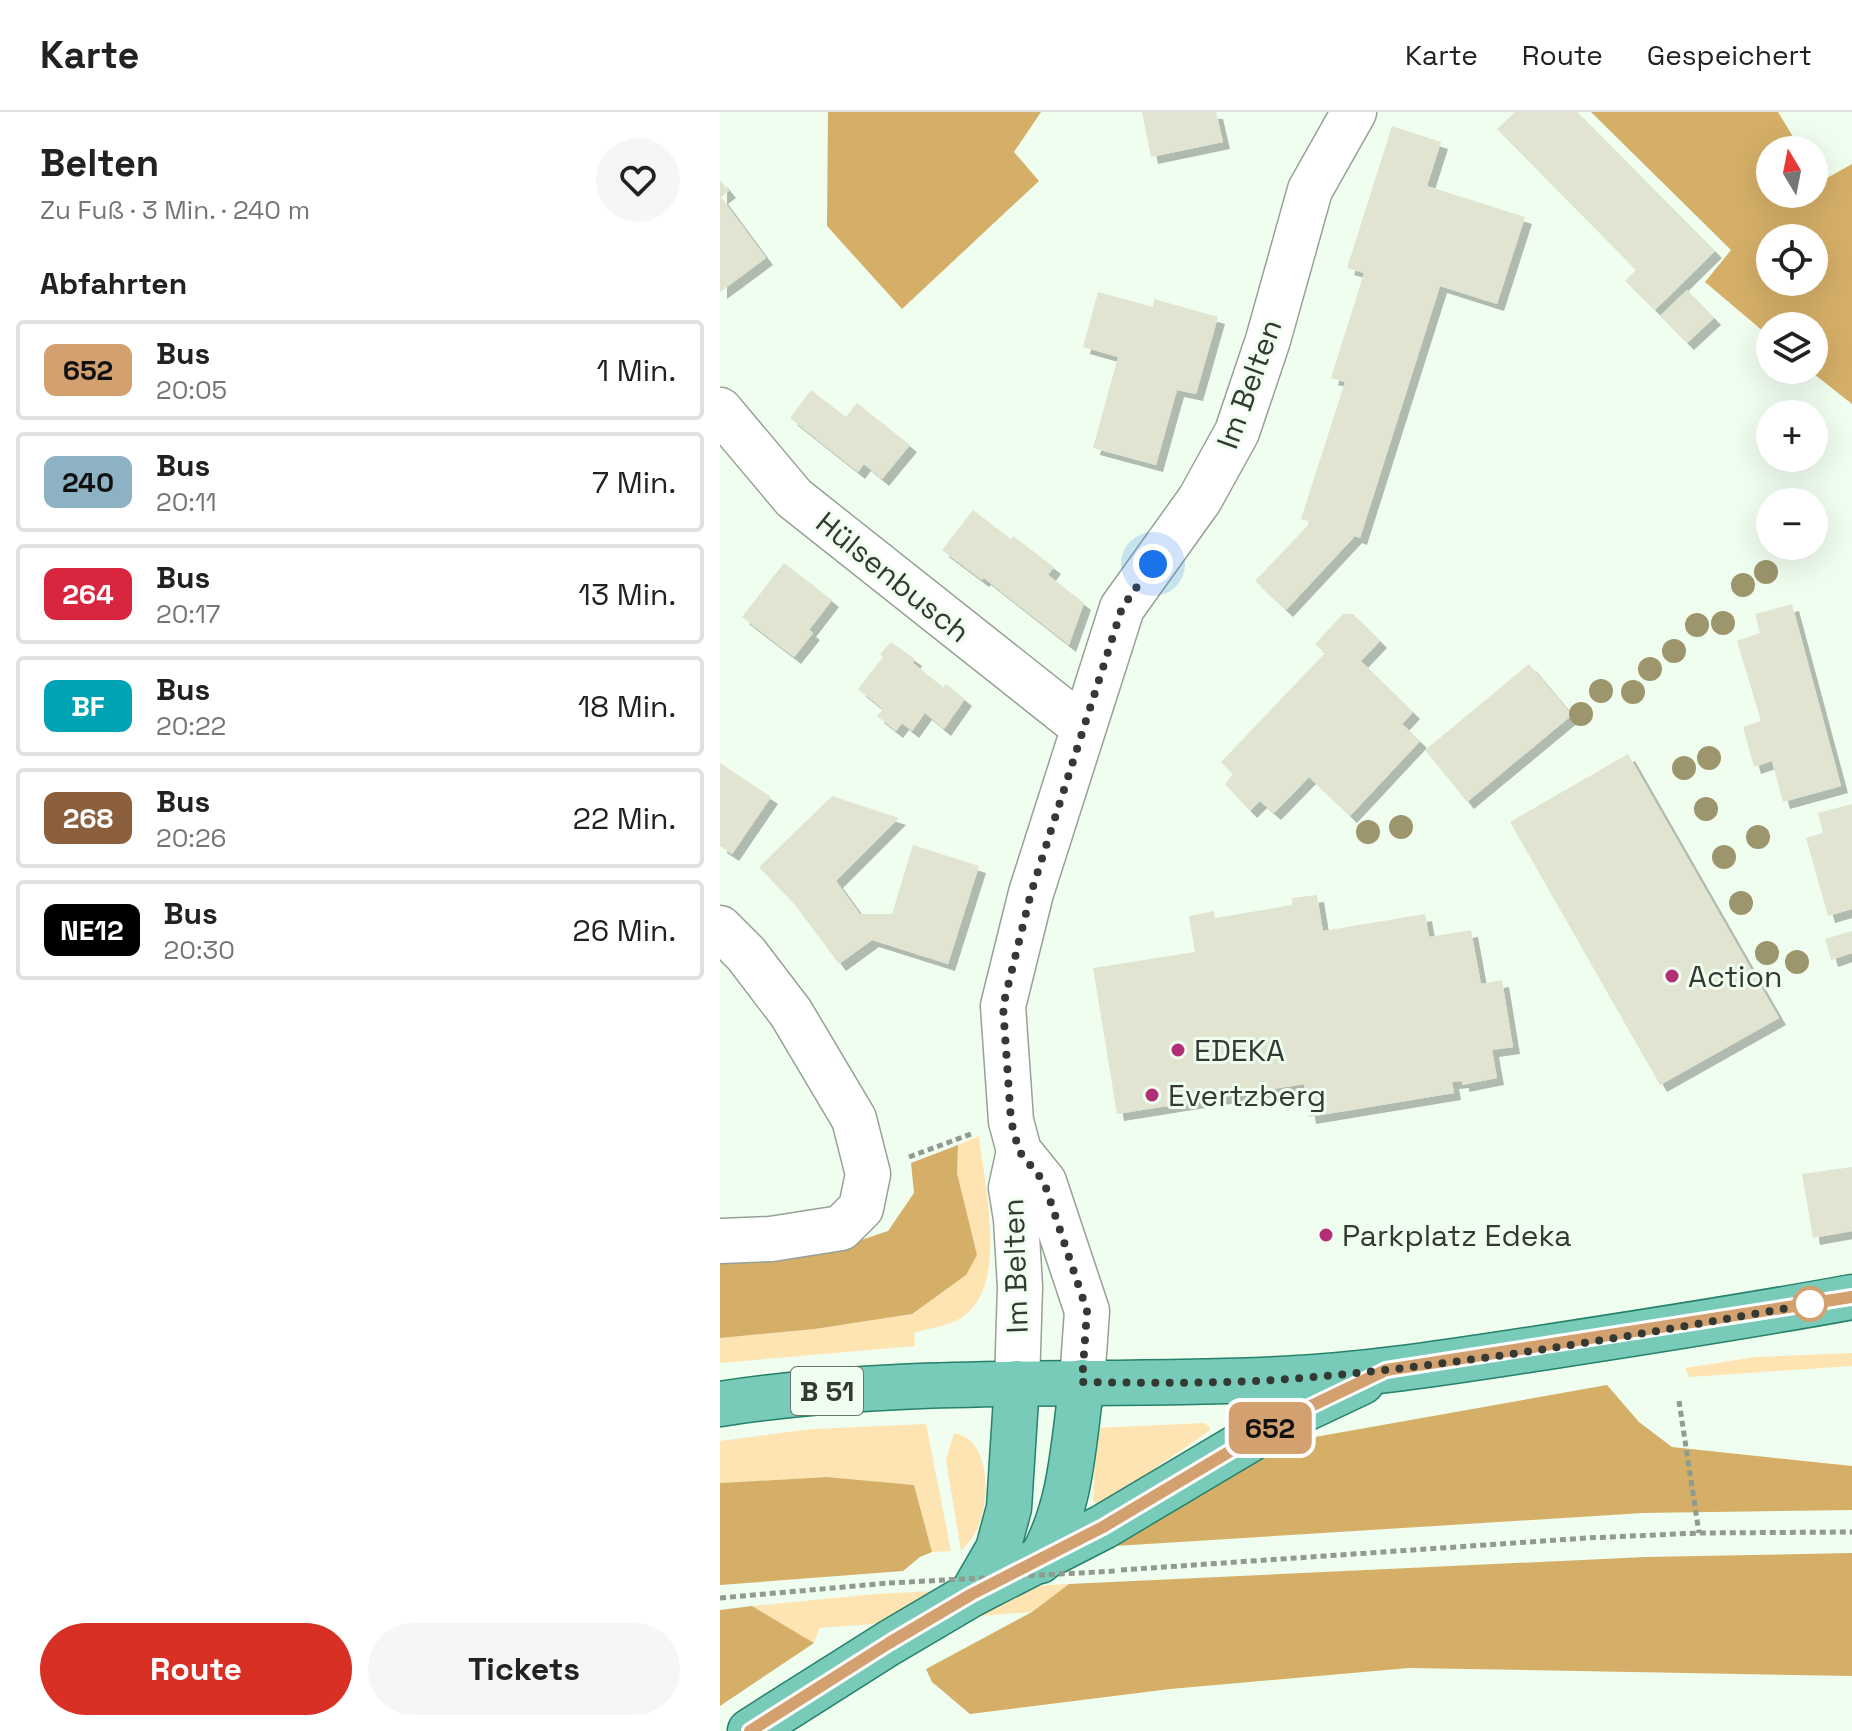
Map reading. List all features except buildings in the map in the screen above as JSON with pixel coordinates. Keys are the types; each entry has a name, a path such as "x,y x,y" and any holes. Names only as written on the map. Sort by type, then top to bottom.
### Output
{"main road":[{"name":"B 51","path":"720,1404 831,1391 1017,1383 1197,1383 1386,1370 1615,1337 1852,1297"},
{"path":"750,1731 972,1594 1103,1527 1286,1418 1386,1370"},
{"path":"1040,1561 1055,1535 1065,1502 1082,1382"},
{"path":"972,1594 998,1549 1009,1508 1017,1383"}],"street":[{"name":"Im Belten","path":"1017,1383 1020,1287 1011,1188 1015,1136 1003,1006 1031,893 1122,608 1200,499 1237,432 1268,340 1310,190 1354,112"},
{"name":"Hülsenbusch","path":"720,410 794,498 1083,727"},
{"path":"720,928 746,954 791,1013 854,1119 864,1191 841,1228 771,1239 720,1241"},
{"name":"Im Belten","path":"1015,1136 1044,1182 1087,1311 1082,1382"}],"path":[{"path":"864,1191 949,1142 1015,1136"},
{"path":"1679,1401 1699,1533"},
{"path":"720,1598 889,1583 1699,1533 1852,1532"}],"shaded area":[{"path":"828,112 1041,112 1014,152 1039,181 902,309 827,226"},
{"path":"1591,112 1778,112 1793,136 1756,136 1756,208 1828,208 1828,178 1852,164 1852,404 1827,384 1828,312 1756,312 1756,325 1705,282 1731,250"},
{"path":"979,1136 988,1207 990,1260 985,1284 976,1304 961,1318 914,1333 915,1346 720,1363 720,1338 815,1329 912,1314 977,1255 957,1173 958,1145"},
{"path":"958,1145 957,1173 977,1255 966,1275 912,1314 815,1329 720,1338 720,1260 861,1240 888,1231 914,1193 911,1163"},
{"path":"1852,1353 1852,1366 1689,1377 1685,1368 1755,1357"},
{"path":"1607,1385 1639,1422 1672,1447 1852,1466 1852,1510 1643,1513 1115,1546 1223,1471 1298,1440"},
{"path":"1205,1423 1209,1431 1103,1504 1099,1506 1093,1501 1096,1428"},
{"path":"926,1424 951,1551 932,1552 914,1485 827,1477 720,1483 720,1441 813,1429"},
{"path":"954,1433 967,1438 976,1448 985,1475 981,1520 961,1551 946,1460"},
{"path":"827,1477 914,1485 932,1552 903,1571 720,1585 720,1483"},
{"path":"1852,1553 1852,1676 1409,1668 1170,1689 970,1714 932,1682 926,1669 1032,1612 1069,1584 1645,1557"},
{"path":"1069,1584 1032,1612 819,1628 814,1643 752,1606 876,1594"},
{"path":"752,1606 814,1643 720,1706 720,1610"}],"bus line":[{"name":"652","path":"750,1731 972,1594 1103,1527 1286,1418 1386,1370 1852,1297"}],"place":[{"name":"Action","path":"1672,976"},
{"name":"EDEKA","path":"1178,1050"},
{"name":"Evertzberg","path":"1152,1095"},
{"name":"Parkplatz Edeka","path":"1326,1235"}],"route":[{"path":"1153,564 1122,608 1031,893 1003,1006 1011,1121 1019,1151 1044,1182 1087,1311 1082,1382 1197,1383 1386,1370 1810,1304"}]}
